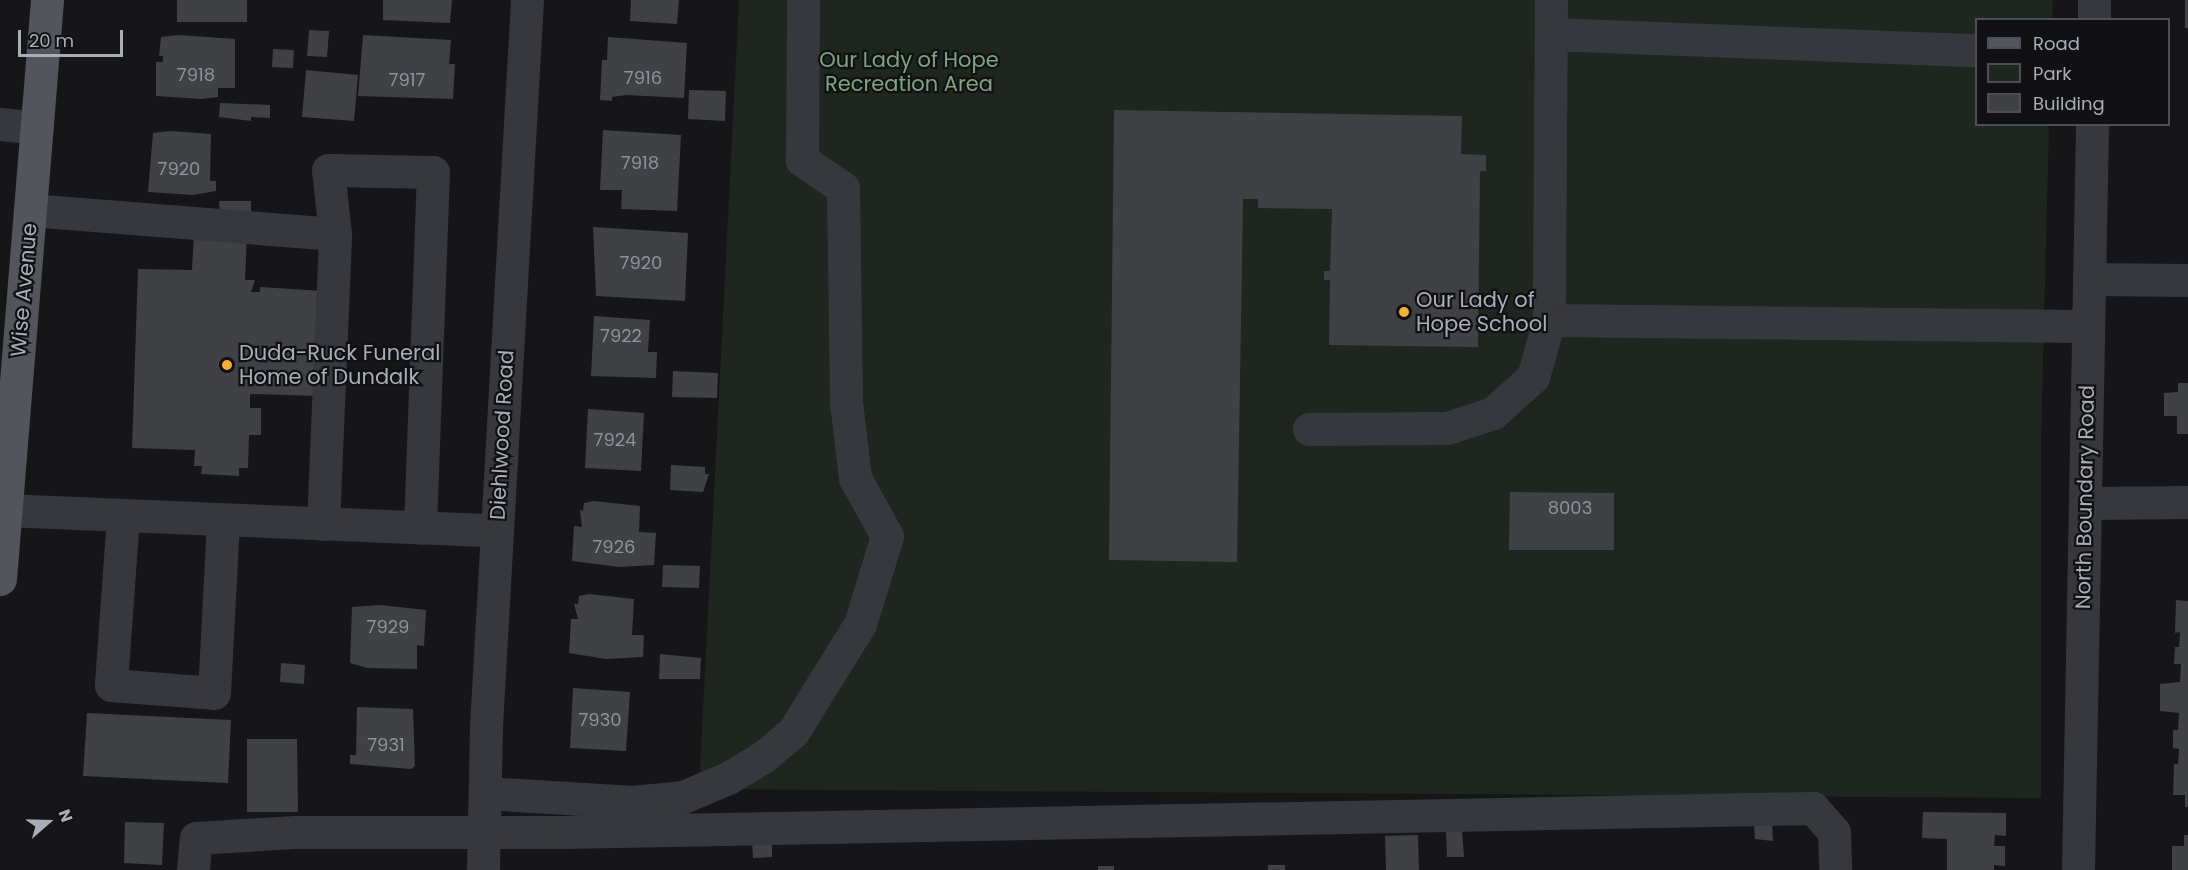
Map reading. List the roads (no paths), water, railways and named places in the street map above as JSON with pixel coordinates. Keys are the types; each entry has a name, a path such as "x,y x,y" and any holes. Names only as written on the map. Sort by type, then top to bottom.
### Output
{"main road":[{"name":"Wise Avenue","path":"0,579 5,510 9,367 30,210 47,0"}],"street":[{"name":"Diehlwood Road","path":"483,870 497,531 526,0"},
{"path":"485,793 633,802 683,797 728,778 764,757 793,732 860,624 887,536 855,478 846,401 843,188 802,160 803,0"},
{"path":"1309,429 1447,428 1493,413 1533,377 1549,320 1551,0"},
{"path":"2094,0 2094,18"},
{"path":"1551,34 1975,50"},
{"path":"0,124 37,128"},
{"name":"North Boundary Road","path":"2078,870 2092,126"},
{"path":"323,524 335,234 328,170 433,172 420,528"},
{"path":"30,210 335,234"},
{"path":"2089,279 2188,280"},
{"path":"1549,320 2088,326"},
{"path":"2086,503 2188,502"},
{"path":"5,510 497,531"},
{"path":"123,516 111,685 214,693 223,520"},
{"path":"193,870 196,838 295,832 484,833 1814,808 1834,832 1835,870"}],"place":[{"name":"Our Lady of Hope School","path":"1404,312"},
{"name":"Duda-Ruck Funeral Home of Dundalk","path":"227,365"}],"park label":[{"name":"Our Lady of Hope Recreation Area","path":"909,72"}]}
